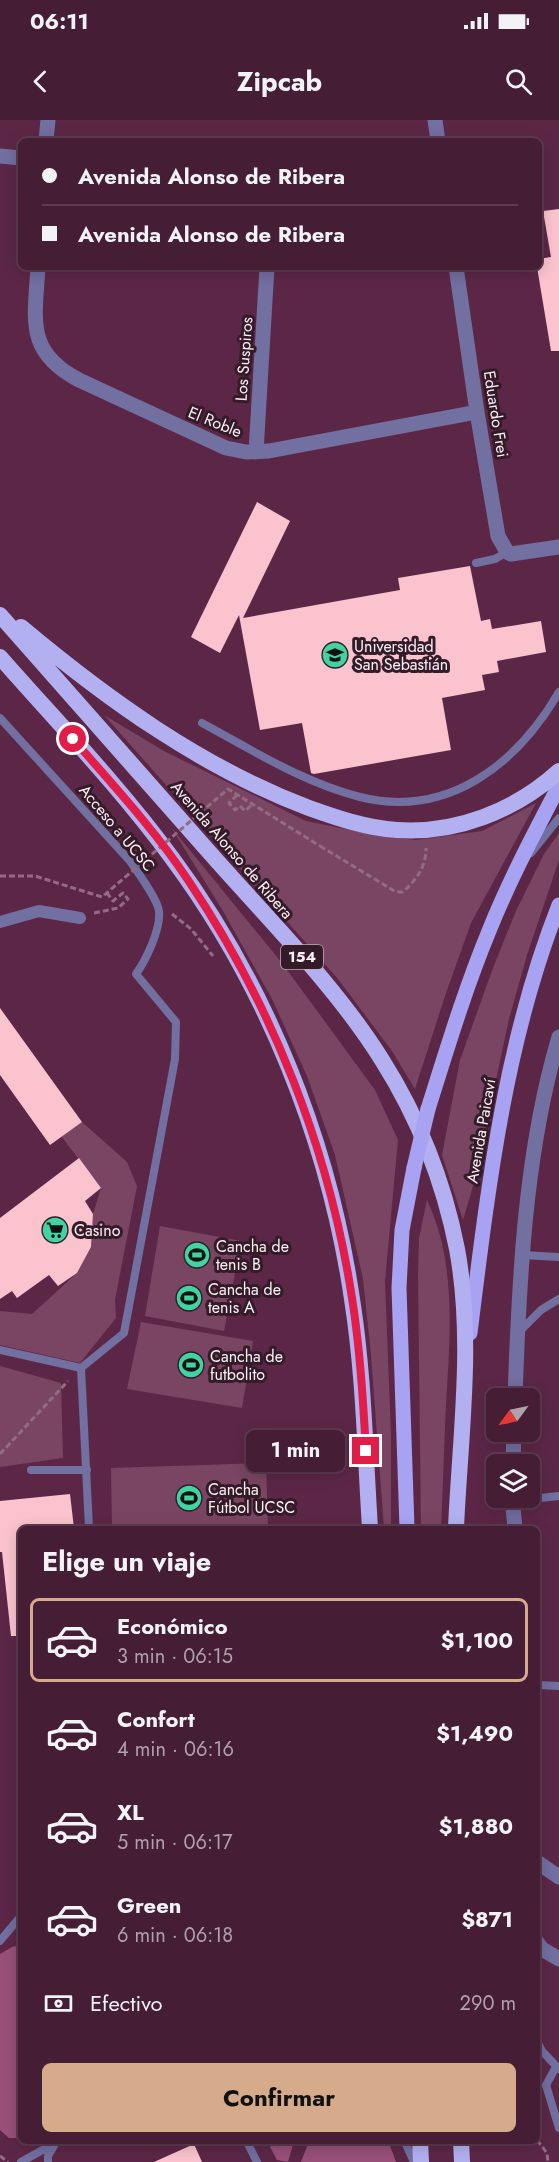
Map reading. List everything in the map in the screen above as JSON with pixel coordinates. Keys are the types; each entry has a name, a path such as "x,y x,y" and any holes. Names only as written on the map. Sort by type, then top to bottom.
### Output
{"highway":[{"path":"0,609 107,694 220,767 293,802 354,823 375,828 417,831 454,826 494,813 536,789 559,771"},
{"name":"Avenida Alonso de Ribera","path":"0,615 319,975 381,1058 414,1117 450,1217 462,1287 466,1369"},
{"path":"0,657 146,823 182,872 226,942 287,1065 320,1156 346,1260 362,1381 370,1526"},
{"name":"154","path":"456,1526 466,1369"},
{"path":"420,2144 421,2162"},
{"path":"461,2144 462,2162"}],"main road":[{"path":"407,1526 399,1288 402,1230 414,1168 428,1109 474,967 513,875 559,786"},
{"name":"Avenida Paicaví","path":"466,1369 480,1251 505,1092 536,970 559,905"}],"street":[{"path":"46,138 48,120"},
{"path":"435,120 438,138"},
{"path":"0,156 18,158"},
{"name":"El Roble","path":"38,270 35,323 37,336 51,361 61,371 226,448 256,452 477,412"},
{"name":"Los Suspiros","path":"256,452 267,270"},
{"name":"Eduardo Frei","path":"456,270 498,536 513,553"},
{"path":"513,553 559,547"},
{"path":"0,922 39,911 80,918"},
{"path":"515,1388 522,1255 537,1138 559,1037"},
{"path":"514,1508 515,1526"},
{"path":"540,1864 559,1877"},
{"path":"540,1946 559,1959"}],"lane":[{"path":"476,563 513,553"},
{"path":"202,723 334,789 360,797 406,802 447,794 482,778 513,751 534,728 559,692"},
{"name":"Acceso a UCSC","path":"0,718 130,861 147,886 159,911"},
{"path":"513,875 559,818"},
{"path":"81,1368 124,1333 175,1059 176,1022 136,974 155,937 159,911"},
{"path":"522,1255 559,1257"},
{"path":"518,1334 541,1310 559,1299"},
{"path":"0,1350 81,1368"},
{"path":"81,1368 89,1526"},
{"path":"31,1470 87,1470"},
{"path":"540,1497 559,1496"},
{"path":"540,1685 559,1686"},
{"path":"0,1941 18,1920"},
{"path":"540,2047 557,2068 546,2085 559,2128"},
{"path":"21,2162 54,2144"},
{"path":"48,2162 48,2156 57,2144"},
{"path":"248,2144 257,2162"},
{"path":"407,2144 414,2162"}],"path":[{"path":"0,876 35,876 102,897 228,789 396,892 403,892 421,872 426,859 426,845 417,831"},
{"path":"237,795 229,803 235,810 240,806 245,811"},
{"path":"94,913 118,908 128,899 123,893 113,901 107,893"},
{"path":"159,911 177,916 217,960"},
{"path":"0,1454 81,1368"},
{"path":"540,2144 547,2153 548,2162"},
{"path":"0,2156 9,2162"}],"shaded area":[{"path":"104,715 164,751 306,821 375,835 416,840 482,831 536,803 471,923 415,1089 392,1051 338,979"},
{"path":"171,827 282,963 375,1090 398,1140 385,1281 391,1435 391,1526 384,1526 363,1279 335,1155 307,1076 272,999 223,911"},
{"path":"559,833 559,860 527,955 509,1019 475,1179 463,1220 442,1155 460,1060 516,911 544,854"},
{"path":"82,1122 127,1162 137,1186 115,1300 116,1318 80,1363 0,1345 0,1311 32,1314 77,1273 91,1247 93,1214 101,1188 61,1136"},
{"path":"427,1200 437,1224 443,1249 449,1300 450,1327 441,1526 421,1526 419,1238"},
{"path":"160,1226 241,1241 224,1331 145,1316"},
{"name":"Cancha de futbolito","path":"141,1322 253,1341 242,1408 127,1389"},
{"path":"0,1366 61,1383 63,1458 0,1467"},
{"name":"Cancha Fútbol UCSC","path":"266,1463 268,1526 112,1526 111,1468"},
{"path":"18,1946 18,2138 9,2138 0,2130 0,1954"},
{"path":"272,2144 293,2144 288,2162 277,2160 270,2147"},
{"path":"308,2144 390,2144 396,2162 301,2162"}],"building":[{"path":"559,209 559,351 551,351 538,270 542,270 542,258 551,257 543,211"},
{"path":"257,502 290,521 243,618 400,590 398,578 470,566 481,621 490,619 492,629 541,621 546,652 497,661 499,672 482,675 485,690 442,698 451,750 311,773 302,723 260,730 239,615 220,653 191,637"},
{"path":"0,1008 82,1122 50,1145 0,1075"},
{"name":"Casino","path":"79,1158 101,1188 85,1201 93,1214 91,1247 77,1273 58,1286 49,1275 17,1298 12,1291 0,1299 0,1218"},
{"path":"70,1494 74,1526 18,1526 18,1636 11,1636 2,1552 0,1552 0,1501"},
{"path":"194,2144 202,2162 154,2162"}],"place":[{"name":"Universidad San Sebastián","path":"335,655"},
{"name":"Casino","path":"55,1230"},
{"name":"Cancha de tenis B","path":"197,1255"},
{"name":"Cancha de tenis A","path":"189,1298"},
{"name":"Cancha de futbolito","path":"191,1365"},
{"name":"Cancha Fútbol UCSC","path":"189,1498"}],"route":[{"path":"73,739 146,823 187,879 250,986 287,1065 320,1156 344,1250 358,1340 366,1451"}]}
